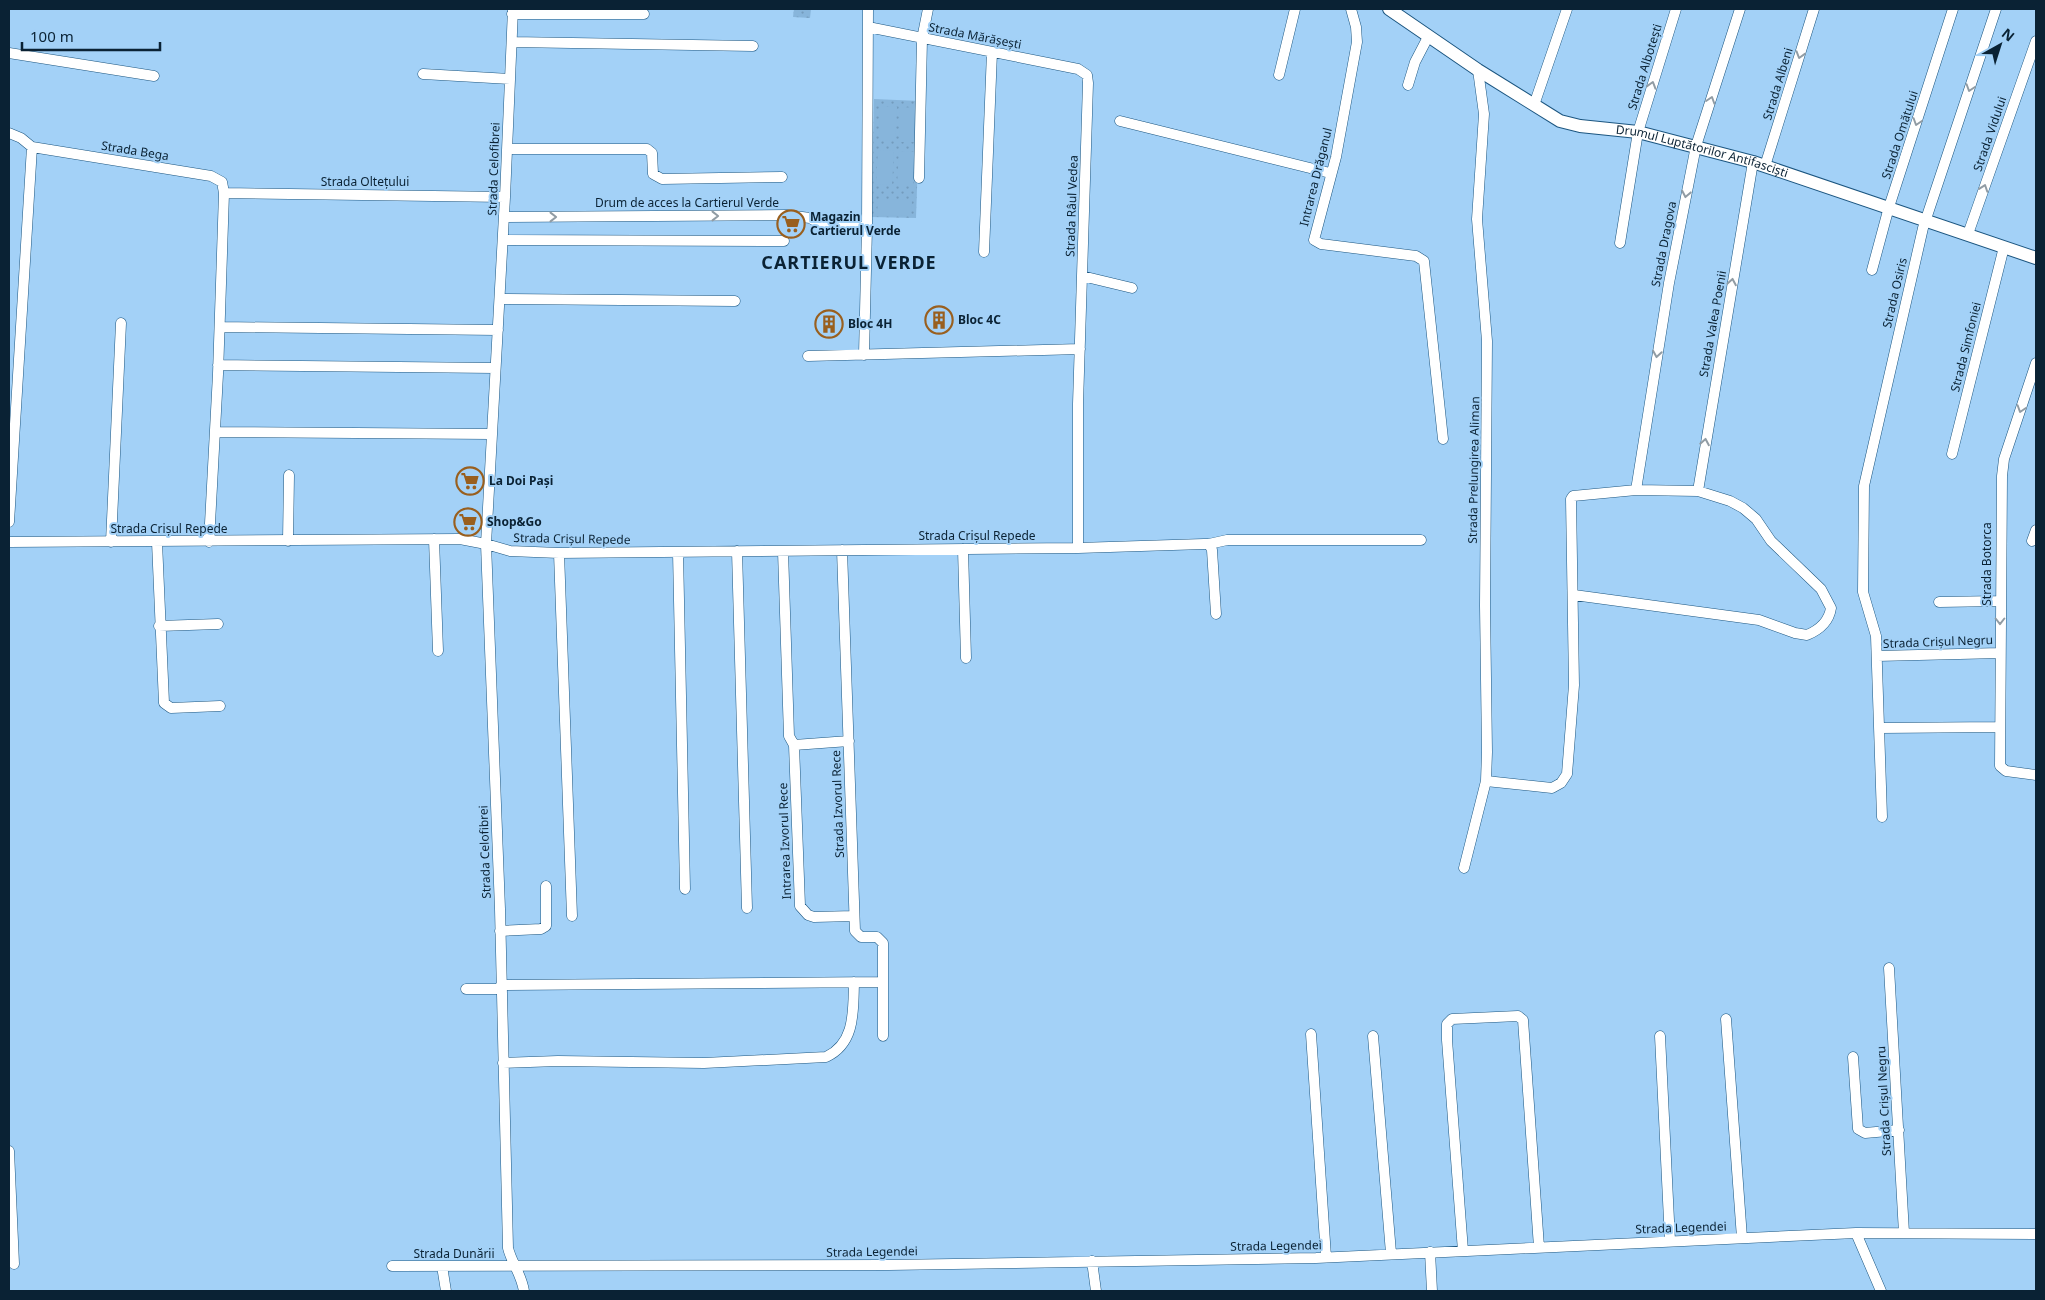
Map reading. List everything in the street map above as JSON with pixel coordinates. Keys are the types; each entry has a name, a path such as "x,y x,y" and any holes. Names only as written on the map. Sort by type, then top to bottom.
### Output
{"street":[{"path":"864,355 867,227 868,9"},
{"path":"919,178 922,39 928,9"},
{"path":"1279,75 1295,9"},
{"name":"Intrarea Drăganul","path":"1351,9 1356,26 1357,42 1336,157 1330,173 1314,240 1321,244 1416,256 1424,261 1443,440"},
{"name":"Drumul Luptătorilor Antifasciști","path":"1389,9 1478,70 1534,105 1570,124 1638,132 1759,164 2036,258"},
{"path":"1534,105 1567,9"},
{"name":"Strada Albotești","path":"1620,243 1638,132 1676,9"},
{"name":"Strada Dragova","path":"1636,490 1668,283 1696,146 1740,9"},
{"name":"Strada Albeni","path":"1759,164 1814,9"},
{"name":"Strada Omătului","path":"1872,270 1889,208 1953,9"},
{"name":"Strada Osiris","path":"1863,592 1862,508 1866,472 1926,220 1996,9"},
{"path":"512,11 644,14"},
{"name":"Strada Celofibrei","path":"512,11 503,240 486,544 500,930 508,1248 522,1277 524,1291"},
{"name":"Strada Mărășești","path":"868,27 1078,69"},
{"path":"1408,85 1415,62 1428,37"},
{"name":"Strada Vidului","path":"1968,234 2036,41"},
{"path":"512,42 753,46"},
{"path":"984,252 992,52"},
{"path":"9,53 154,76"},
{"name":"Strada Râul Vedea","path":"1078,69 1087,75 1088,83 1080,349 1078,548"},
{"name":"Strada Prelungirea Aliman","path":"1464,868 1486,781 1487,341 1477,219 1484,114 1478,70"},
{"path":"423,74 510,79"},
{"path":"1120,121 1330,173"},
{"path":"9,133 22,138 32,147 9,522"},
{"name":"Strada Bega","path":"32,147 211,176 222,182 224,193"},
{"path":"507,149 647,149 652,153 653,174 662,179 782,177"},
{"name":"Strada Valea Poenii","path":"1698,491 1759,164"},
{"path":"209,542 220,327 224,193"},
{"name":"Strada Oltețului","path":"224,193 505,197"},
{"name":"Drum de acces la Cartierul Verde","path":"504,217 786,215 810,218 829,226 867,227"},
{"path":"503,240 784,242"},
{"name":"Strada Simfoniei","path":"1952,454 2004,247"},
{"path":"1082,276 1132,288"},
{"path":"500,299 735,301"},
{"path":"111,542 121,323"},
{"path":"220,327 498,330"},
{"path":"808,356 1080,349"},
{"name":"Strada Botorca","path":"2036,363 2004,459 1999,601 2002,769 2036,775"},
{"path":"218,365 495,368"},
{"path":"215,432 491,434"},
{"path":"288,541 289,475"},
{"path":"1486,781 1552,788 1561,783 1567,774 1574,685 1572,499 1577,495 1636,490 1698,491 1744,508 1756,519 1771,541 1821,589 1831,608 1828,618 1821,626 1807,635 1759,620 1574,594"},
{"path":"2032,540 2036,530"},
{"path":"434,539 438,651"},
{"name":"Strada Crișul Repede","path":"9,542 460,539 486,544 510,552 559,553 1078,548 1209,544 1227,540 1421,540"},
{"path":"157,542 159,626 164,703 167,707 220,706"},
{"path":"1209,544 1212,550 1216,614"},
{"path":"964,549 966,658"},
{"name":"Intrarea Izvorul Rece","path":"783,550 789,736 794,745 800,906 808,916 854,916"},
{"name":"Strada Izvorul Rece","path":"842,550 854,916 858,935 877,937 882,943 883,1036"},
{"path":"737,551 747,908"},
{"path":"678,552 685,889"},
{"path":"559,553 572,916"},
{"name":"Strada Crișul Negru","path":"1863,592 1876,636 1882,816"},
{"path":"1939,602 1999,601"},
{"path":"159,626 218,624"},
{"name":"Strada Crișul Negru","path":"1877,656 2000,653"},
{"path":"1880,728 2000,727"},
{"path":"794,745 849,741"},
{"path":"500,930 541,929 546,926 546,886"},
{"name":"Strada Crișul Negru","path":"1889,968 1904,1233"},
{"path":"503,1063 558,1061 704,1063 826,1057 840,1048 851,1030 854,982"},
{"path":"466,989 882,982"},
{"path":"1463,1251 1447,1040 1447,1024 1452,1019 1518,1016 1523,1020 1539,1247"},
{"path":"1726,1019 1742,1238"},
{"path":"1311,1034 1326,1257"},
{"path":"1373,1036 1391,1253"},
{"path":"1660,1036 1670,1241"},
{"path":"1854,1057 1858,1129 1865,1133 1899,1130"},
{"path":"9,1151 14,1264"},
{"path":"1856,1234 1881,1291"},
{"name":"Strada Legendei","path":"516,1267 889,1265 1326,1257 1856,1234 2036,1234"},
{"path":"1430,1252 1432,1291"},
{"path":"1092,1261 1096,1291"},
{"name":"Strada Dunării","path":"392,1266 516,1267"},
{"path":"442,1266 446,1291"}],"shaded area":[{"path":"794,9 811,9 810,18 793,17"},
{"path":"874,99 920,101 916,218 871,217"},
{"path":"880,106 897,107 895,141 879,140"},
{"path":"900,107 917,108 915,142 899,142"},
{"path":"878,150 894,151 892,185 876,184"},
{"path":"899,151 915,152 913,186 897,186"},
{"path":"878,199 912,200 911,216 877,215"}],"place":[{"name":"Magazin Cartierul Verde","path":"791,224"},
{"name":"Bloc 4C","path":"939,320"},
{"name":"Bloc 4H","path":"829,324"},
{"name":"La Doi Pași","path":"470,481"},
{"name":"Shop&Go","path":"468,522"}],"district":[{"name":"CARTIERUL VERDE","path":"849,263"}]}
